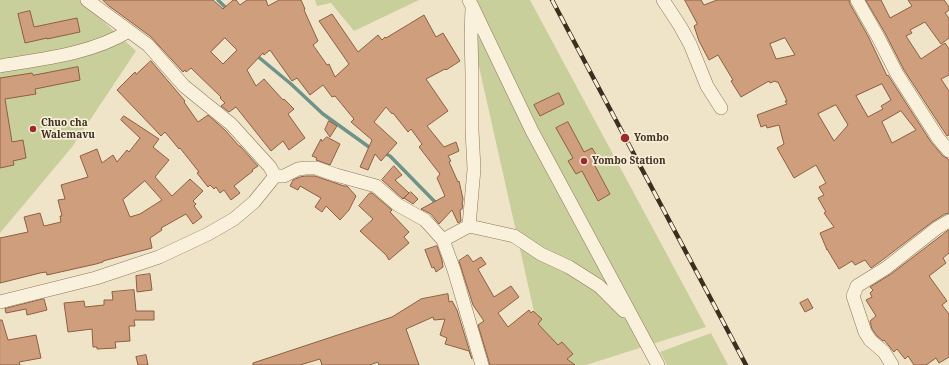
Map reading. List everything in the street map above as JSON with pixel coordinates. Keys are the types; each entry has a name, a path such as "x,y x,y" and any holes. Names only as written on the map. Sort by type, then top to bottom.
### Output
{"street":[{"path":"87,0 148,45 184,86 231,124 270,167 275,176"},
{"path":"663,0 690,44 707,86 721,108"},
{"path":"857,0 897,74 938,138 949,151"},
{"path":"469,226 474,168 472,130 471,3"},
{"path":"471,3 532,131 658,365"},
{"path":"0,66 29,62 79,51 106,43 129,31"},
{"path":"275,176 284,176 306,168 316,168 376,186 398,205 425,220 443,240 454,270 482,365"},
{"path":"0,302 96,278 159,257 208,234 234,219 254,202 275,176"},
{"path":"892,365 884,352 870,340 865,332 853,296 857,286 886,268 937,228 949,221"},
{"path":"443,240 469,226 514,236 541,254 569,267 599,286 635,323"}],"green space":[{"name":"Chuo cha Walemavu","path":"0,0 80,0 136,51 72,147 0,233"},
{"path":"315,0 419,0 354,31 331,3 317,6"},
{"path":"464,0 530,0 706,327 586,365 546,365"},
{"path":"711,333 728,365 667,365 660,352"}],"building":[{"path":"103,0 213,0 223,9 233,0 236,0 240,5 247,0 266,0 268,6 279,0 301,0 318,41 313,45 327,65 329,64 335,77 349,64 319,21 332,14 358,52 378,35 382,40 424,15 436,37 443,33 460,61 446,70 445,69 426,79 448,111 427,126 444,147 456,142 459,151 448,156 451,161 449,162 458,182 459,181 463,199 462,209 460,210 461,221 458,223 452,210 439,224 431,214 421,209 445,196 437,178 440,174 419,147 422,144 411,129 408,132 393,113 392,114 386,107 374,122 397,143 381,161 375,154 368,170 360,167 372,140 351,122 354,119 335,96 332,97 323,85 310,95 297,78 292,81 270,50 264,55 263,53 247,70 256,86 264,79 283,100 284,99 294,109 288,114 305,138 289,150 283,141 271,151 236,107 229,112 221,106 225,103 220,98 221,97 191,68 186,72 185,70 183,72 150,36","holes":["225,38 237,50 223,64 211,52"]},
{"path":"685,0 701,0 704,5 717,0 849,0 887,76 888,75 931,142 949,161 949,213 932,222 871,268 865,260 855,265 852,261 839,269 827,250 820,233 834,227 824,213 826,212 818,198 824,195 819,187 826,183 816,165 794,178 777,148 784,144 779,125 767,128 766,125 761,127 757,115 787,104 778,82 775,81 770,83 769,81 741,97 718,55 709,60 699,41 694,26 697,24","holes":["785,38 795,55 776,59 770,44","882,84 891,100 881,106 883,109 868,117 856,96","836,105 848,125 834,141 818,114","901,111 916,130 892,143 882,122"]},
{"path":"866,0 881,0 890,18 912,6 908,0 944,0 949,7 949,10 945,13 949,18 949,38 941,44 925,22 910,30 912,33 906,36 921,59 945,43 949,49 949,75 941,79 949,91 949,135 947,136 904,70"},
{"path":"30,11 34,27 77,18 80,32 25,43 18,14"},
{"path":"151,61 185,101 184,102 198,122 208,115 225,130 258,166 234,186 240,193 231,200 224,190 220,193 216,187 214,189 210,185 208,187 197,173 199,172 165,132 161,136 117,90 135,72 136,74"},
{"path":"78,67 80,80 35,89 36,94 5,99 12,142 23,140 26,158 13,161 14,165 0,168 0,78 32,73 33,75"},
{"path":"559,93 564,104 540,116 534,105"},
{"path":"124,116 159,139 153,147 169,160 155,177 172,196 190,179 203,191 193,201 196,204 194,206 202,217 193,224 186,214 161,228 162,230 150,238 152,248 96,264 47,275 46,272 40,273 0,283 0,238 28,232 24,217 40,213 44,226 61,222 60,216 62,216 58,200 65,199 61,185 88,177 80,156 97,149 102,163 113,155 117,162 127,150 129,152 140,138 121,120","holes":["145,181 162,200 140,214 130,217 123,200"]},
{"path":"329,121 337,126 330,137 325,130"},
{"name":"Yombo Station","path":"568,122 584,152 592,148 600,161 594,164 610,194 598,201 582,171 576,174 568,161 573,158 556,128"},
{"path":"327,137 340,144 330,165 316,160 317,158 312,156 321,139 322,141"},
{"path":"394,166 402,175 395,180 409,193 403,199 382,180"},
{"path":"306,176 315,176 347,186 356,196 349,210 340,220 326,206 322,212 315,207 321,198 300,186 298,190 290,186 293,180"},
{"path":"411,192 418,199 413,204 404,198"},
{"path":"370,193 372,193 392,210 390,212 409,232 404,237 409,243 389,260 386,255 360,231 373,219 359,206"},
{"path":"949,230 949,253 943,258 946,263 929,276 947,301 942,305 949,314 949,357 939,363 936,358 926,365 914,365 908,356 905,359 897,349 894,352 884,340 883,341 877,336 872,329 870,321 876,316 866,300 872,297 870,293 873,290 870,287 891,274"},
{"path":"437,246 443,267 436,272 434,267 432,268 425,250"},
{"path":"468,255 473,262 481,257 486,264 478,269 494,297 511,286 519,297 498,313 508,327 529,310 531,313 533,311 542,319 538,324 558,345 562,342 573,354 567,359 575,365 490,365 478,325 484,321 473,305 459,261"},
{"path":"150,274 152,290 137,292 136,276"},
{"path":"134,290 136,311 154,311 154,320 134,320 135,326 129,326 130,341 115,342 116,348 97,349 97,347 93,347 92,329 68,332 64,303 84,301 85,307 104,305 104,300 113,300 112,292"},
{"path":"448,294 449,302 452,301 457,310 472,359 469,351 445,344 447,338 440,335 445,319 434,320 433,317 406,329 419,365 379,365 378,362 370,365 322,365 320,359 300,365 253,365 253,363 392,317 421,299"},
{"path":"44,299 47,310 27,315 26,309 6,313 5,309"},
{"path":"808,299 813,308 805,312 800,303"},
{"path":"0,320 2,320 8,340 36,335 41,358 19,362 20,365 0,365"},
{"path":"146,355 148,365 138,365 136,357"}],"waterway":[{"path":"218,0 227,10"},
{"path":"256,55 291,84 323,114 369,147 373,148"},
{"path":"384,153 390,156 437,204"}],"railway":[{"path":"552,0 746,365"}],"place":[{"name":"Chuo cha Walemavu","path":"33,129"},
{"name":"Yombo","path":"625,138"},
{"name":"Yombo Station","path":"584,161"}]}
